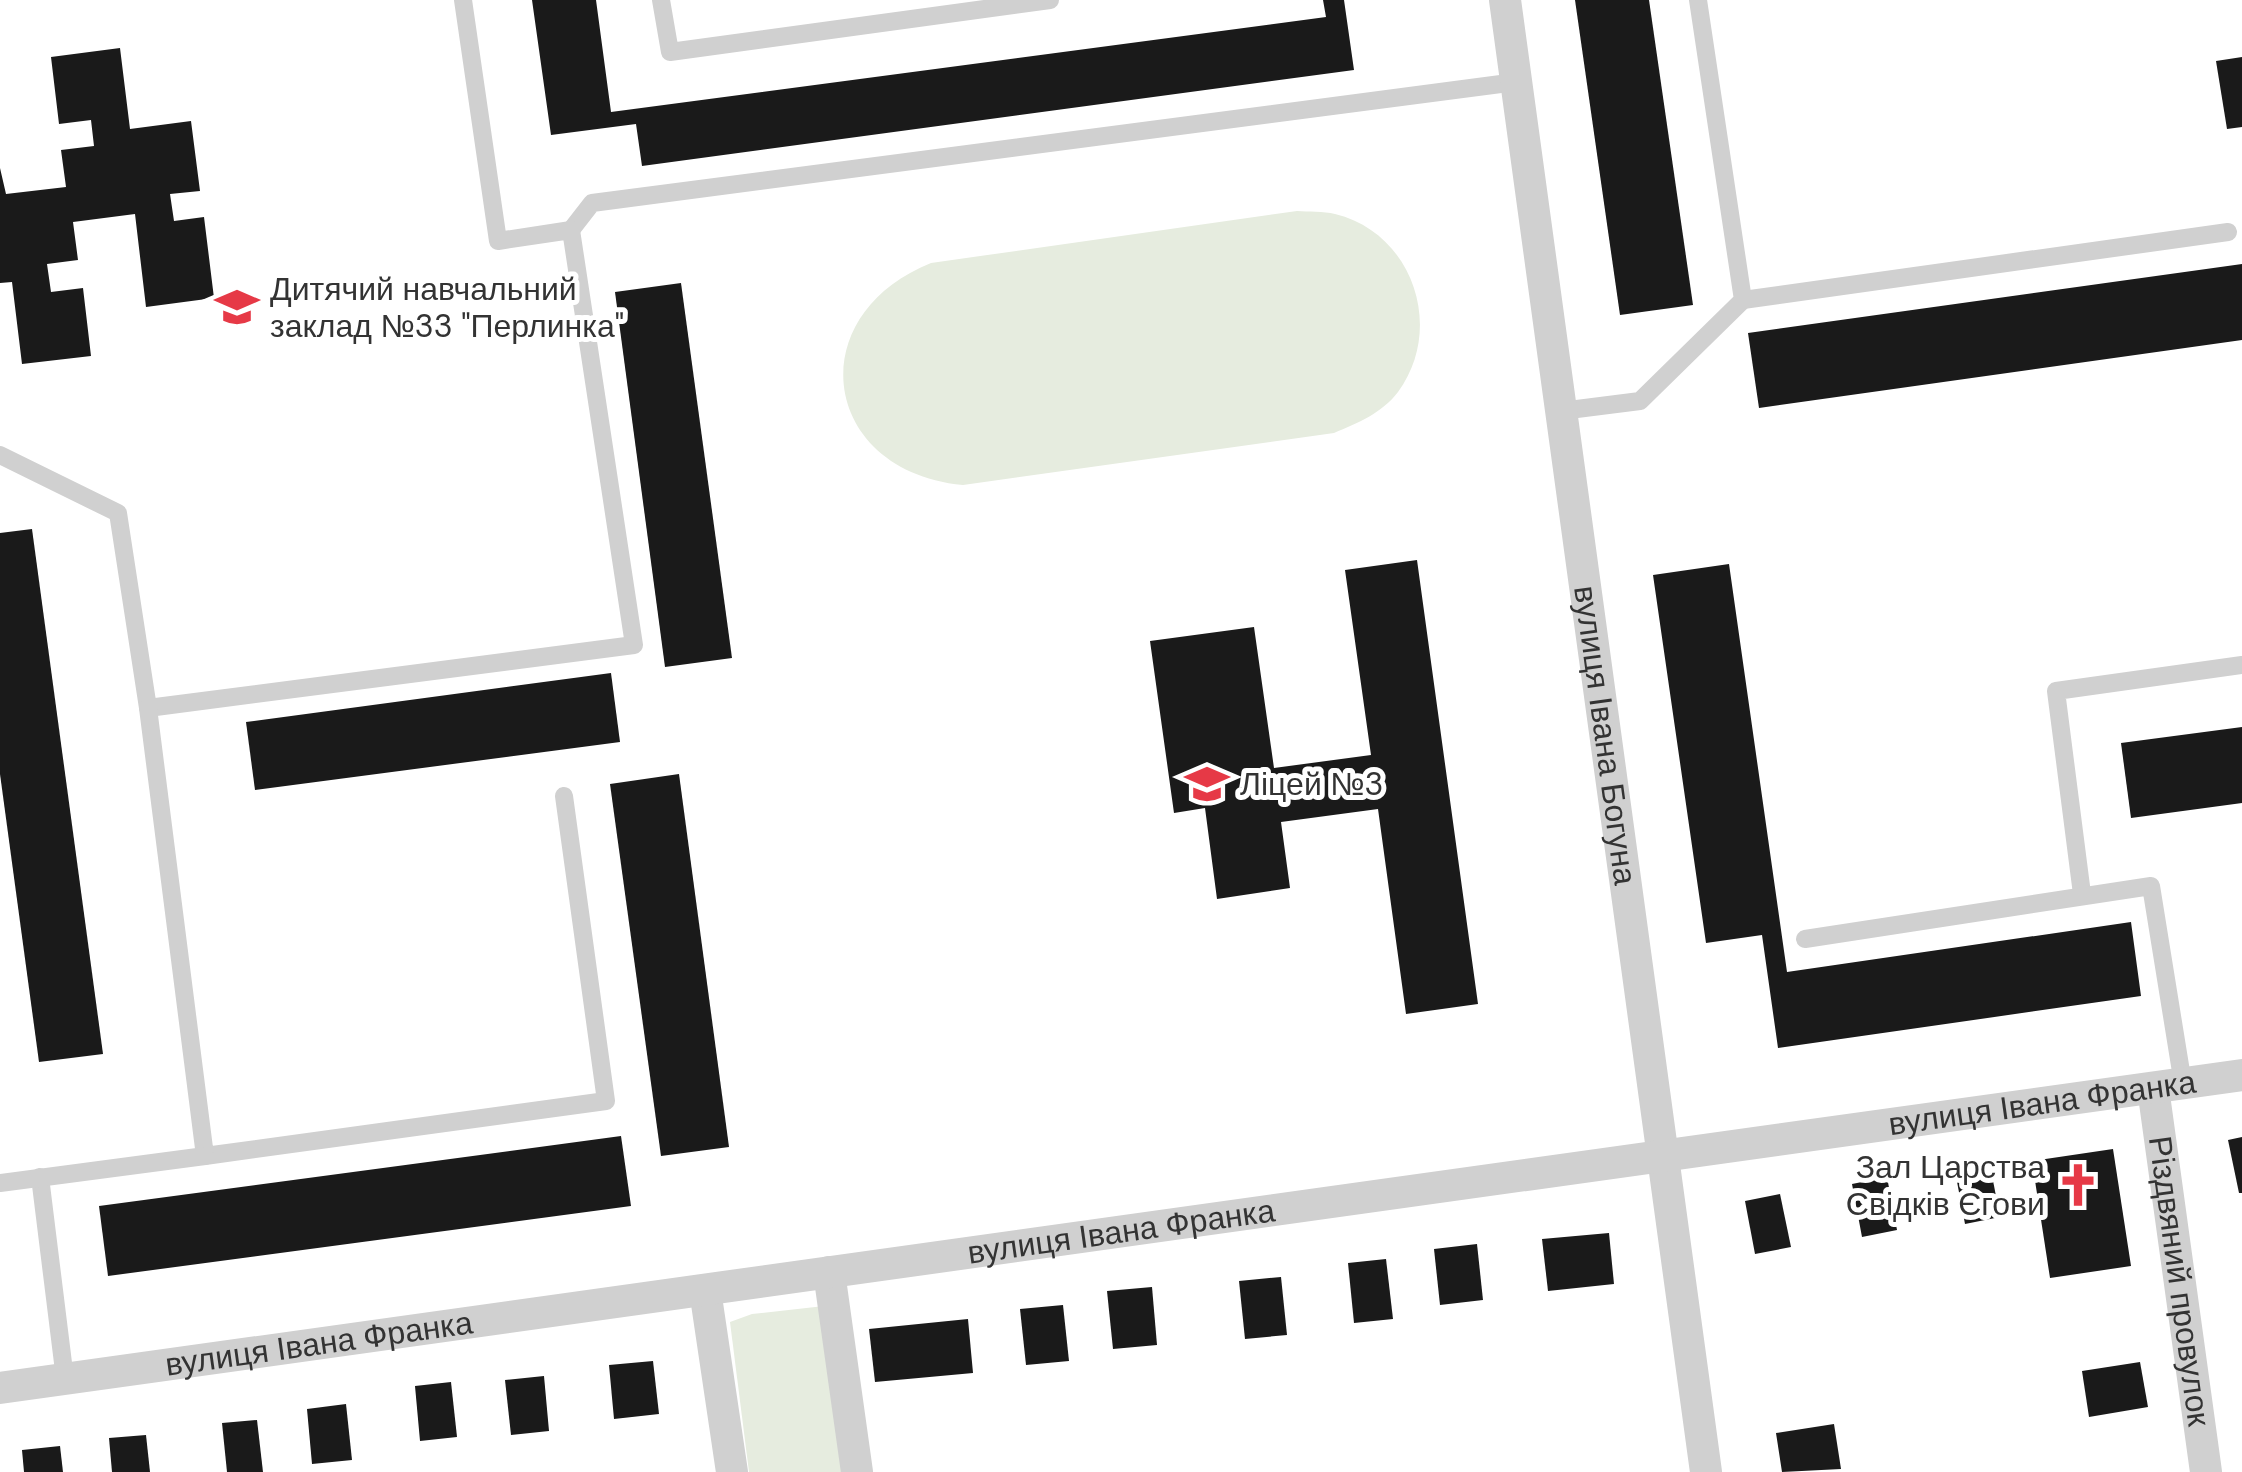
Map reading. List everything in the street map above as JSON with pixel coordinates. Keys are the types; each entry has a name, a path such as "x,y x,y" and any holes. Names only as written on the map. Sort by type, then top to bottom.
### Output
{"street":[{"name":"вулиця Івана Богуна","path":"1505,0 1706,1472"},
{"name":"вулиця Івана Франка","path":"0,1388 2242,1075"},
{"name":"Різдвяний провулок","path":"2168,1086 2206,1472"},
{"path":"828,1272 857,1472"},
{"path":"705,1290 732,1472"}],"lane":[{"path":"463,0 498,241 571,230 592,203 1516,82"},
{"path":"661,0 670,52 1050,0"},
{"path":"1698,0 1743,300"},
{"path":"148,708 634,645 571,230"},
{"path":"1561,411 1640,401 1743,300 2228,232"},
{"path":"0,456 118,513 148,708 205,1156"},
{"path":"2082,894 2056,691 2242,665"},
{"path":"0,1183 606,1101 564,796"},
{"path":"1805,939 2150,886 2168,1086"},
{"path":"40,1177 65,1379"}],"shaded area":[{"path":"1297,211 1335,214 1362,224 1402,262 1413,286 1419,340 1412,367 1392,399 1361,421 1334,433 963,485 915,474 880,452 856,423 844,389 846,353 860,318 889,287 931,263"},
{"path":"833,1305 859,1472 749,1472 730,1322 752,1314"}],"building":[{"path":"532,0 596,0 611,112 1326,17 1323,0 1344,0 1354,70 642,166 636,124 551,135"},
{"path":"1575,0 1649,0 1693,305 1620,315"},
{"path":"120,48 130,129 191,121 200,191 170,194 174,221 204,217 214,298 146,307 135,214 73,222 78,260 47,264 51,292 83,288 91,356 22,364 12,282 0,283 0,168 6,194 66,187 61,150 94,146 91,120 59,124 51,57"},
{"path":"2242,57 2242,127 2227,129 2216,61"},
{"path":"2242,264 2242,340 1759,408 1748,333"},
{"path":"681,283 732,658 665,667 615,292"},
{"path":"32,529 103,1054 39,1062 0,774 0,533"},
{"path":"1417,560 1478,1004 1406,1014 1378,809 1281,822 1290,888 1217,899 1205,808 1174,813 1150,641 1254,627 1274,768 1371,755 1345,570"},
{"path":"1729,564 1787,972 2131,922 2141,996 1778,1048 1762,935 1706,943 1653,575"},
{"path":"611,673 620,742 255,790 246,722"},
{"path":"2242,727 2242,803 2131,818 2121,743"},
{"path":"679,774 729,1147 661,1156 610,784"},
{"path":"621,1136 631,1206 108,1276 99,1206"},
{"path":"2242,1137 2242,1193 2239,1193 2228,1140"},
{"path":"2113,1149 2131,1266 2050,1278 2032,1161"},
{"path":"1990,1165 2000,1217 1965,1224 1955,1171"},
{"path":"1887,1177 1897,1230 1862,1237 1852,1184"},
{"path":"1780,1194 1791,1247 1755,1254 1745,1201"},
{"path":"1609,1233 1614,1284 1548,1291 1542,1239"},
{"path":"1477,1244 1483,1300 1440,1305 1434,1249"},
{"path":"1386,1259 1393,1319 1354,1323 1348,1263"},
{"path":"1281,1277 1287,1335 1245,1339 1239,1281"},
{"path":"1152,1287 1157,1345 1113,1349 1107,1291"},
{"path":"1063,1305 1069,1361 1026,1365 1020,1309"},
{"path":"968,1319 973,1373 875,1382 869,1329"},
{"path":"653,1361 659,1414 614,1419 609,1365"},
{"path":"2140,1362 2148,1407 2089,1417 2082,1371"},
{"path":"544,1376 549,1431 511,1435 505,1380"},
{"path":"451,1382 457,1437 420,1441 415,1386"},
{"path":"346,1404 352,1460 312,1464 307,1409"},
{"path":"257,1420 263,1472 227,1472 222,1423"},
{"path":"1834,1424 1841,1469 1782,1472 1776,1433"},
{"path":"146,1435 150,1472 112,1472 109,1438"},
{"path":"60,1446 63,1472 24,1472 22,1450"}],"place":[{"name":"Дитячий навчальний заклад №33 \"Перлинка\"","path":"237,307"},
{"name":"Ліцей №3","path":"1207,784"},
{"name":"Зал Царства Свідків Єгови","path":"2078,1185"}]}
